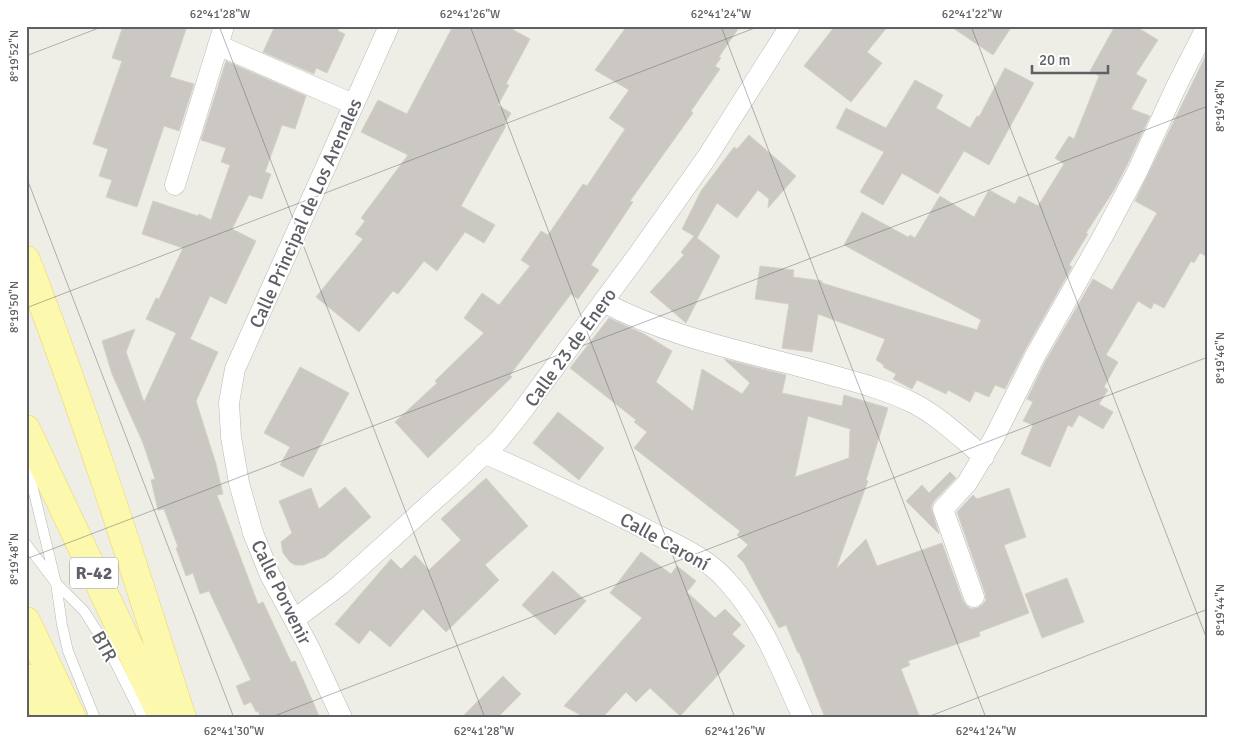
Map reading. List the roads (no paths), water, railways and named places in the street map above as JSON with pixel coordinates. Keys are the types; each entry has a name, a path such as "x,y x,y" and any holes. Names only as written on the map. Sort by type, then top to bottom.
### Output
{"main road":[{"path":"26,260 47,314 126,544 182,718"},
{"name":"R-42","path":"26,429 163,718"},
{"path":"26,621 72,718"},
{"path":"26,678 48,718"}],"street":[{"name":"Calle Principal de Los Arenales","path":"229,403 235,369 388,26"},
{"name":"Calle 23 de Enero","path":"295,619 340,585 484,453 520,414 604,302 707,158 790,26"},
{"path":"974,597 943,509 967,483 984,457 1035,356 1137,172 1176,87 1207,26"},
{"path":"175,185 221,36 354,104"},
{"path":"604,302 647,322 704,342 859,383 897,396 932,415 984,457"},
{"name":"Calle Porvenir","path":"229,403 234,460 253,534 270,575 295,619 342,718"},
{"name":"Calle Caroní","path":"484,453 611,512 699,558 716,569 740,596 760,625 803,718"}],"lane":[{"name":"BTR","path":"26,460 56,583 68,650 95,718"},
{"name":"BTR","path":"26,544 56,583 84,611 109,650 143,718"}]}
